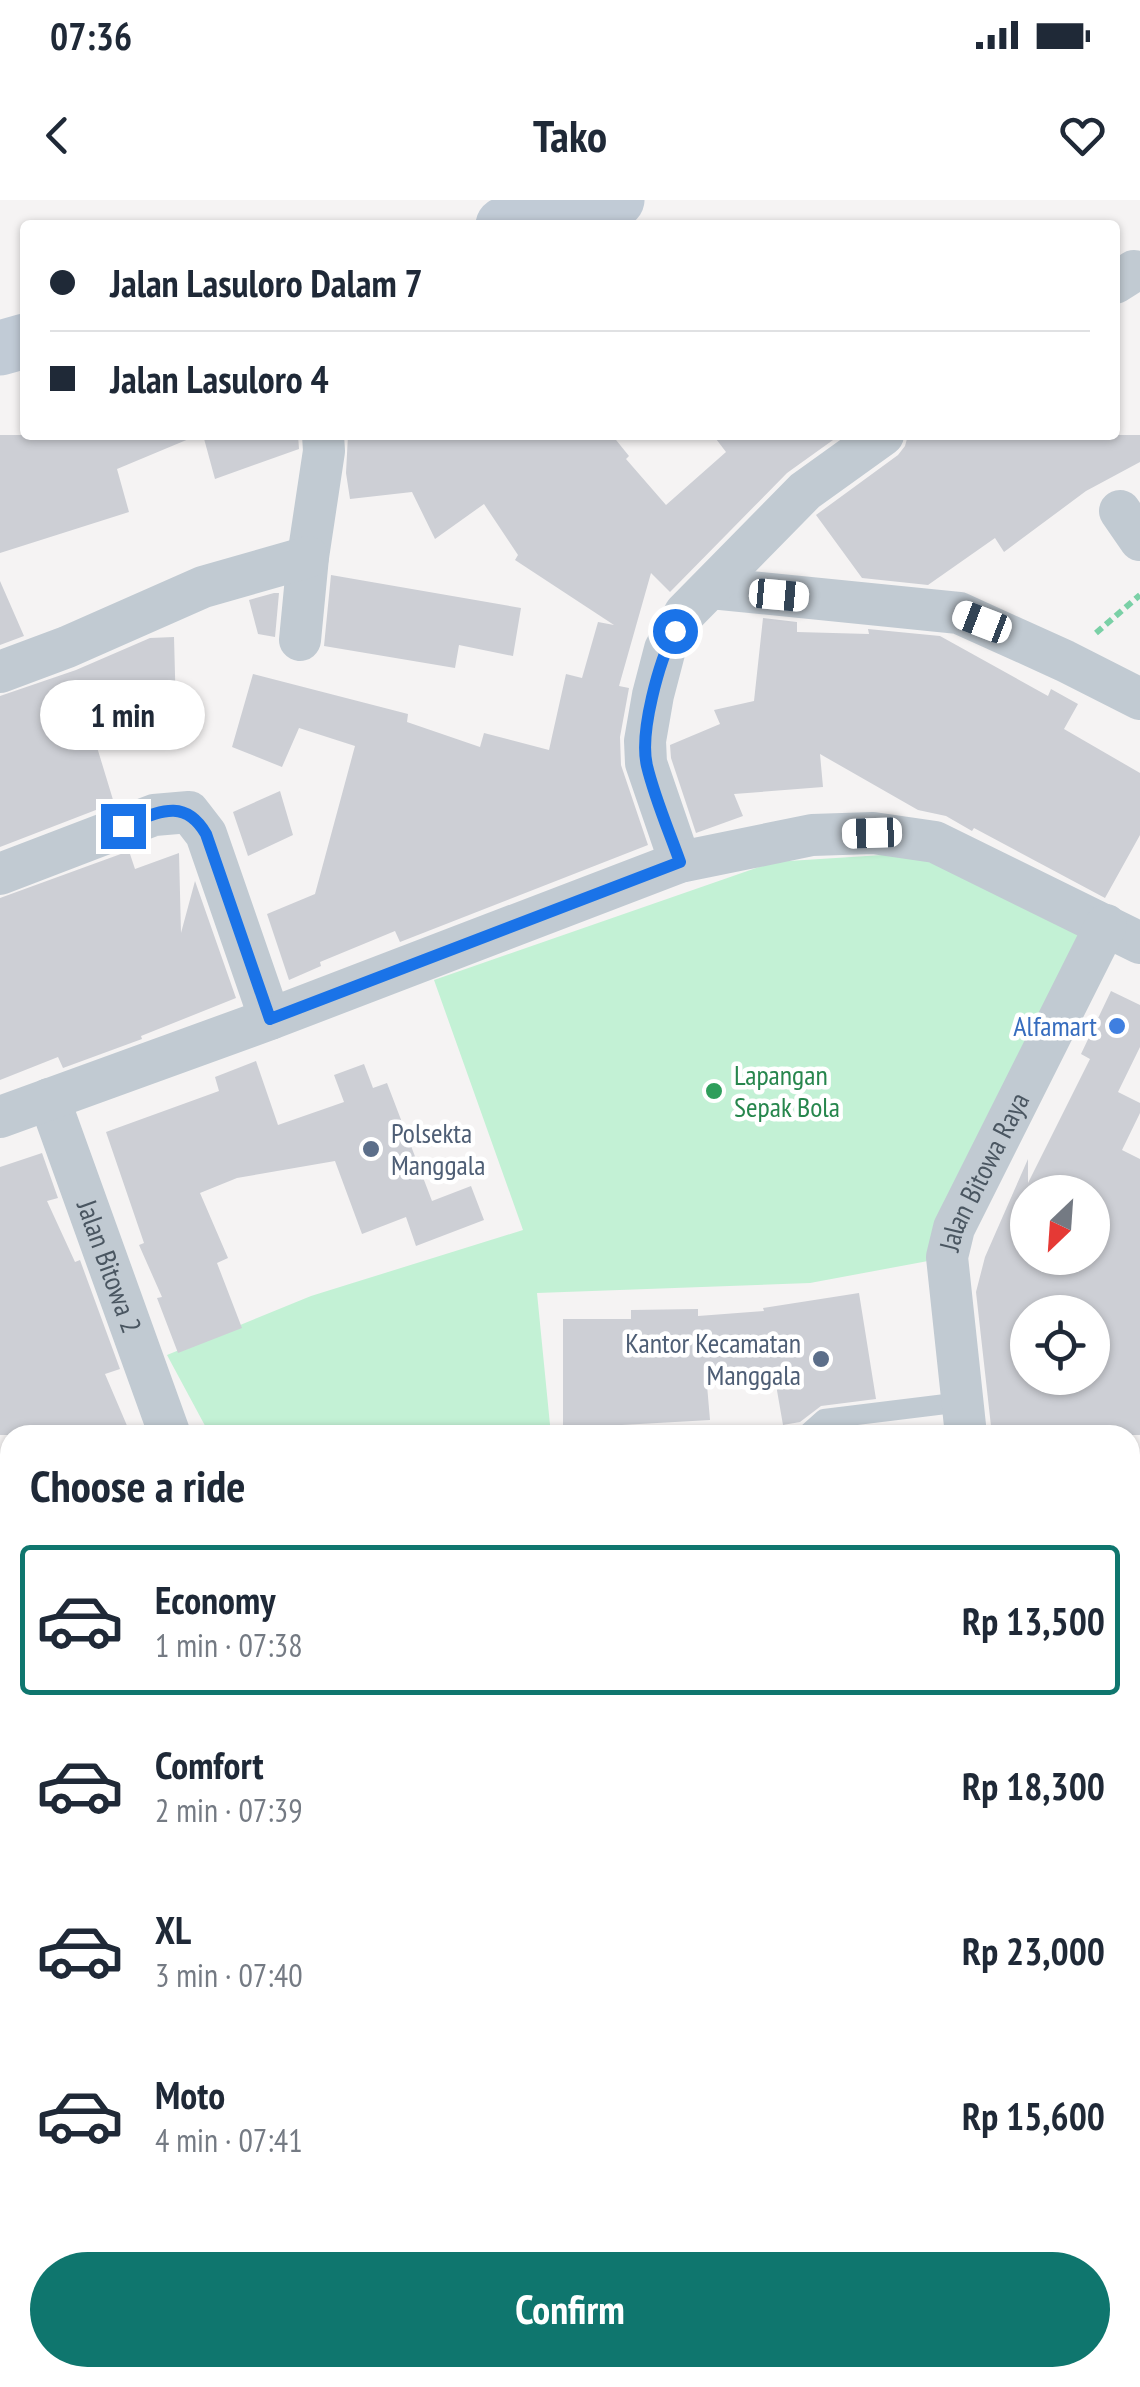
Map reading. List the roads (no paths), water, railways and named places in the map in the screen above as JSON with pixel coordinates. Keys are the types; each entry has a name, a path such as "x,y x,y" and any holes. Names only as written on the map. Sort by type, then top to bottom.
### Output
{"street":[{"path":"527,213 617,200"},
{"path":"300,640 323,440"},
{"path":"680,862 646,763 646,741 665,649 684,614 805,491 876,440"},
{"path":"0,672 68,647 203,587 308,557"},
{"path":"711,588 960,613 1140,699"},
{"path":"0,874 154,814 188,812 206,834 270,1019"},
{"path":"0,1117 270,1019 680,862 812,835 872,833 935,842 1123,934"},
{"name":"Jalan Bitowa Raya","path":"964,1418 947,1257 954,1228 1123,934"},
{"name":"Jalan Bitowa 2","path":"49,1099 166,1425"}],"lane":[{"path":"818,1425 824,1420 964,1418"}],"place":[{"name":"Alfamart","path":"1117,1026"},
{"name":"Lapangan Sepak Bola","path":"714,1091"},
{"name":"Polsekta Manggala","path":"371,1149"},
{"name":"Kantor Kecamatan Manggala","path":"821,1359"}]}
